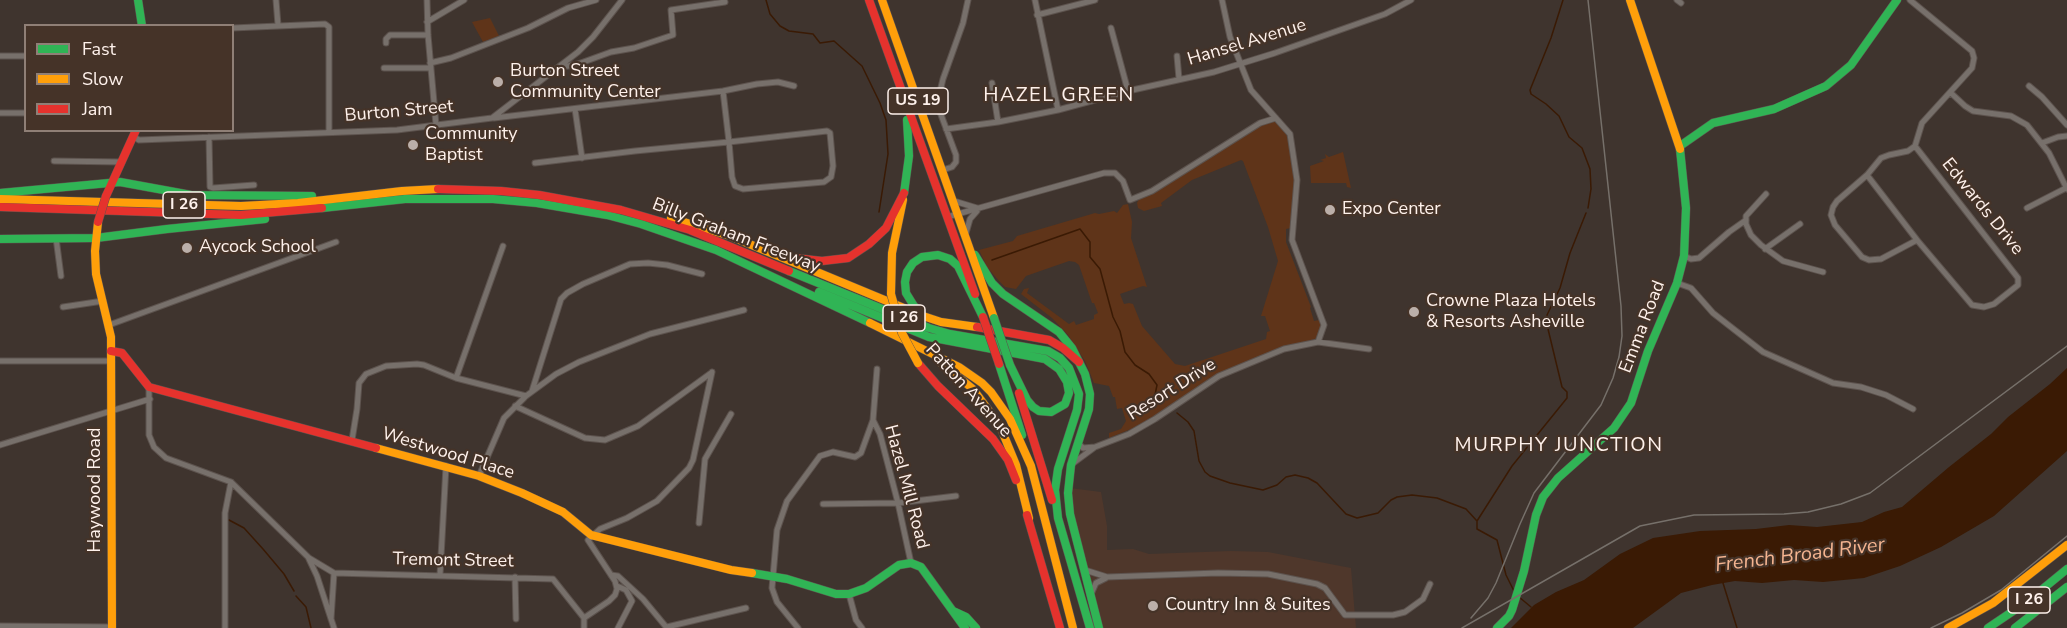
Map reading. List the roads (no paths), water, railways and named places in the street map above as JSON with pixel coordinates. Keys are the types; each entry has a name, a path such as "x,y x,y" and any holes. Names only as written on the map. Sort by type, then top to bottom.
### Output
{"main road":[{"path":"138,0 142,24"},
{"name":"Patton Avenue","path":"869,0 983,317 1031,466"},
{"name":"Patton Avenue","path":"882,0 966,233 1058,518"},
{"name":"Emma Road","path":"1497,628 1509,616 1520,585 1536,515 1543,497 1558,478 1608,434 1626,411 1677,283 1684,256 1685,198 1680,146 1630,0"},
{"path":"1680,146 1713,123 1774,109 1826,86 1851,65 1897,0"},
{"name":"Patton Avenue","path":"903,99 908,129 909,156 892,253 891,294 902,333 918,363 938,386 989,434 1011,467 1029,518 1056,613 1058,628"},
{"name":"Haywood Road","path":"112,628 111,351 109,326 96,274 96,238 106,196 135,134"},
{"path":"0,193 125,183 171,193 206,195 303,196 361,191 368,194"},
{"name":"Billy Graham Freeway","path":"0,199 241,206 444,189 539,195 593,204 698,233 929,328 950,334 1037,348 1060,358 1072,374 1077,387 1079,400 1056,480 1058,518 1090,628"},
{"path":"765,250 810,261 848,258 882,232 904,193"},
{"name":"Billy Graham Freeway","path":"0,207 241,215 362,203 466,198 537,203 607,215 716,250 791,284 930,353 982,382 1010,419 1031,466 1073,628"},
{"path":"593,204 605,202 653,213 730,236 923,316 1049,340 1063,348 1079,362"},
{"path":"0,239 96,238 307,214 357,207 362,203"},
{"name":"Patton Avenue","path":"970,246 992,283 1003,294 1059,333 1072,348 1089,386 1090,401 1086,421 1071,465 1068,493 1070,514 1099,628"},
{"path":"948,322 918,310 907,297 905,288 907,272 922,257 938,255 947,257 955,263 964,276 983,317"},
{"path":"791,284 798,283 929,337 1045,358 1059,369 1067,382 1069,393 1065,404 1051,412 1039,411 1033,407 1027,400 1010,365"},
{"path":"111,351 122,352 149,387"},
{"path":"930,353 973,389 1000,426 1016,465 1029,518"},
{"path":"111,361 130,361"},
{"name":"Westwood Place","path":"149,387 479,476 563,512 591,535 731,570 773,576 829,593 849,594"},
{"path":"1948,628 1993,603 2067,545"},
{"path":"849,594 866,588 899,565 911,563"},
{"name":"Hazel Mill Road","path":"911,563 921,567 965,628"},
{"name":"I 26","path":"1988,628 2028,601 2067,569"},
{"name":"I 26","path":"2015,628 2067,587"},
{"path":"952,611 966,617 976,628"}],"street":[{"path":"276,0 278,26"},
{"path":"427,0 436,125"},
{"path":"428,22 464,0"},
{"path":"384,68 431,66 528,28 568,9 596,0"},
{"path":"492,118 578,52 593,38 621,0"},
{"path":"943,170 956,162 956,155 937,104 968,0"},
{"path":"1035,0 1058,110"},
{"path":"1037,15 1095,0"},
{"path":"1222,0 1230,37 1251,90 1290,134 1297,180 1292,240 1324,326 1318,342"},
{"name":"Hansel Avenue","path":"946,129 998,123 1058,110 1240,65 1385,14 1411,0"},
{"path":"1910,0 1967,47 1973,55 1974,63 1970,73 1922,123 1915,147 1881,158 1867,175 1833,207 1831,215 1835,225 1862,257 1869,260 1881,259 1917,240"},
{"path":"555,69 673,35 671,10 693,3 725,2"},
{"path":"234,28 325,24 329,27 329,132"},
{"path":"1111,28 1128,91"},
{"path":"386,43 390,34 428,35"},
{"path":"0,56 24,56"},
{"path":"1178,56 1179,79"},
{"name":"Burton Street","path":"135,134 139,140 397,130 723,91 757,84 778,82 794,86"},
{"path":"992,83 998,123"},
{"path":"2029,86 2067,125"},
{"path":"535,163 729,142 827,131 830,133 833,166 831,177 824,182 743,189 735,186 732,177 729,142 723,91"},
{"path":"1951,93 1973,111 2011,116 2027,125 2042,143 2067,188 2026,208"},
{"path":"575,109 582,158"},
{"path":"0,112 24,112"},
{"path":"947,217 1104,173 1115,173 1123,181 1130,200 1152,191 1260,123 1275,118"},
{"path":"2042,143 2067,136"},
{"path":"209,137 208,182 210,187 254,185"},
{"name":"Edwards Drive","path":"1867,175 1917,240 1972,305 1984,307 1994,303 2018,285 2018,278 1915,147"},
{"path":"54,161 123,162"},
{"path":"1766,194 1746,216 1751,235 1783,261 1823,272"},
{"path":"954,201 978,209"},
{"path":"966,233 970,219 978,209"},
{"path":"1684,256 1691,259 1699,258 1746,220"},
{"path":"1766,249 1800,224"},
{"path":"56,238 61,276"},
{"path":"109,326 336,242"},
{"path":"456,378 503,246"},
{"path":"529,395 561,299 567,293 630,264 667,265 702,274"},
{"path":"1677,283 1691,288 1713,313 1762,352 1833,383 1861,387 1886,395 1913,409"},
{"path":"63,307 103,301"},
{"path":"479,476 500,425 515,406 556,374 579,362 657,332 744,310"},
{"name":"Resort Drive","path":"1071,465 1095,447 1129,434 1155,419 1219,376 1284,349 1318,342 1370,349"},
{"path":"0,361 111,361"},
{"path":"352,440 359,383 366,374 386,366 417,364 456,378 529,395"},
{"name":"Hazel Mill Road","path":"877,369 873,420 880,434 911,563"},
{"path":"515,406 585,438 605,440 638,426 712,372 693,460 689,468 657,501 627,518 600,529 588,540 611,575 617,586 617,593 584,618 584,628"},
{"path":"149,387 149,435 154,447 159,453 178,463 231,482 308,557 334,573 334,602 330,621"},
{"path":"0,445 150,399"},
{"path":"699,523 705,459 731,414"},
{"path":"798,628 787,616 774,595 773,576 777,530 787,501 820,456 833,452 855,457 861,453 873,420"},
{"path":"1078,443 1083,448 1095,447"},
{"path":"440,575 446,466"},
{"path":"689,468 703,467"},
{"path":"225,628 225,513 231,482"},
{"path":"823,504 898,503 956,496"},
{"path":"308,557 317,576 334,628"},
{"path":"1085,570 1107,578"},
{"name":"Tremont Street","path":"334,573 553,579 584,618"},
{"path":"1091,594 1096,583 1107,578 1218,573 1268,574 1317,584 1325,588 1346,615 1394,615 1405,612 1423,599 1430,584"},
{"path":"611,575 618,576 643,599 667,627 746,608"},
{"path":"515,577 516,619"},
{"path":"617,586 626,590 632,601 618,628"},
{"path":"849,594 856,620 862,628"},
{"path":"0,626 112,628"}],"water":[{"name":"French Broad River","path":"2067,368 2067,451 1994,516 1941,547 1900,566 1864,578 1823,582 1735,581 1681,593 1633,628 1511,628 1534,605 1584,580 1620,554 1653,538 1700,531 1789,525 1817,527 1862,522 1902,507"}],"waterway":[{"path":"766,0 770,14 780,26 789,31 813,34 820,43 834,41 862,66 886,120 888,154 879,212"},
{"path":"1563,0 1551,38 1530,90 1531,94 1559,116 1569,137 1582,148 1590,169 1591,189 1588,208"},
{"path":"1477,521 1512,466 1567,398 1567,392 1562,387 1548,329 1547,315 1560,288 1570,253 1586,213"},
{"path":"992,260 1080,229 1090,242 1090,257 1100,269 1125,352 1135,365 1149,374 1157,385 1155,395 1163,402"},
{"path":"1177,413 1188,422 1194,431 1199,461 1205,472 1230,483 1263,490 1277,485 1286,477 1295,475 1308,478 1317,483 1346,514 1357,518 1378,513 1397,497 1412,495 1437,498 1466,509 1477,521 1477,529 1497,540 1506,575 1514,591"},
{"path":"229,520 244,528 284,574 294,591"},
{"name":"French Broad River","path":"1723,583 1737,628"},
{"path":"296,596 306,607 311,628"},
{"path":"1519,597 1531,607"}],"railway":[{"path":"1471,618 1488,598 1496,583 1534,493 1601,405 1619,357 1622,336 1621,306 1588,0"},
{"path":"1462,628 1640,526 1694,515 1808,512 1841,504 1870,493 2067,346"},
{"path":"1931,628 2001,590 2067,536"}],"place":[{"name":"Burton Street Community Center","path":"498,82"},
{"name":"Community Baptist","path":"413,145"},
{"name":"Expo Center","path":"1330,210"},
{"name":"Aycock School","path":"187,248"},
{"name":"Crowne Plaza Hotels & Resorts Asheville","path":"1414,312"},
{"name":"Country Inn & Suites","path":"1153,606"}],"district":[{"name":"HAZEL GREEN","path":"1059,96"},
{"name":"MURPHY JUNCTION","path":"1559,446"}]}
